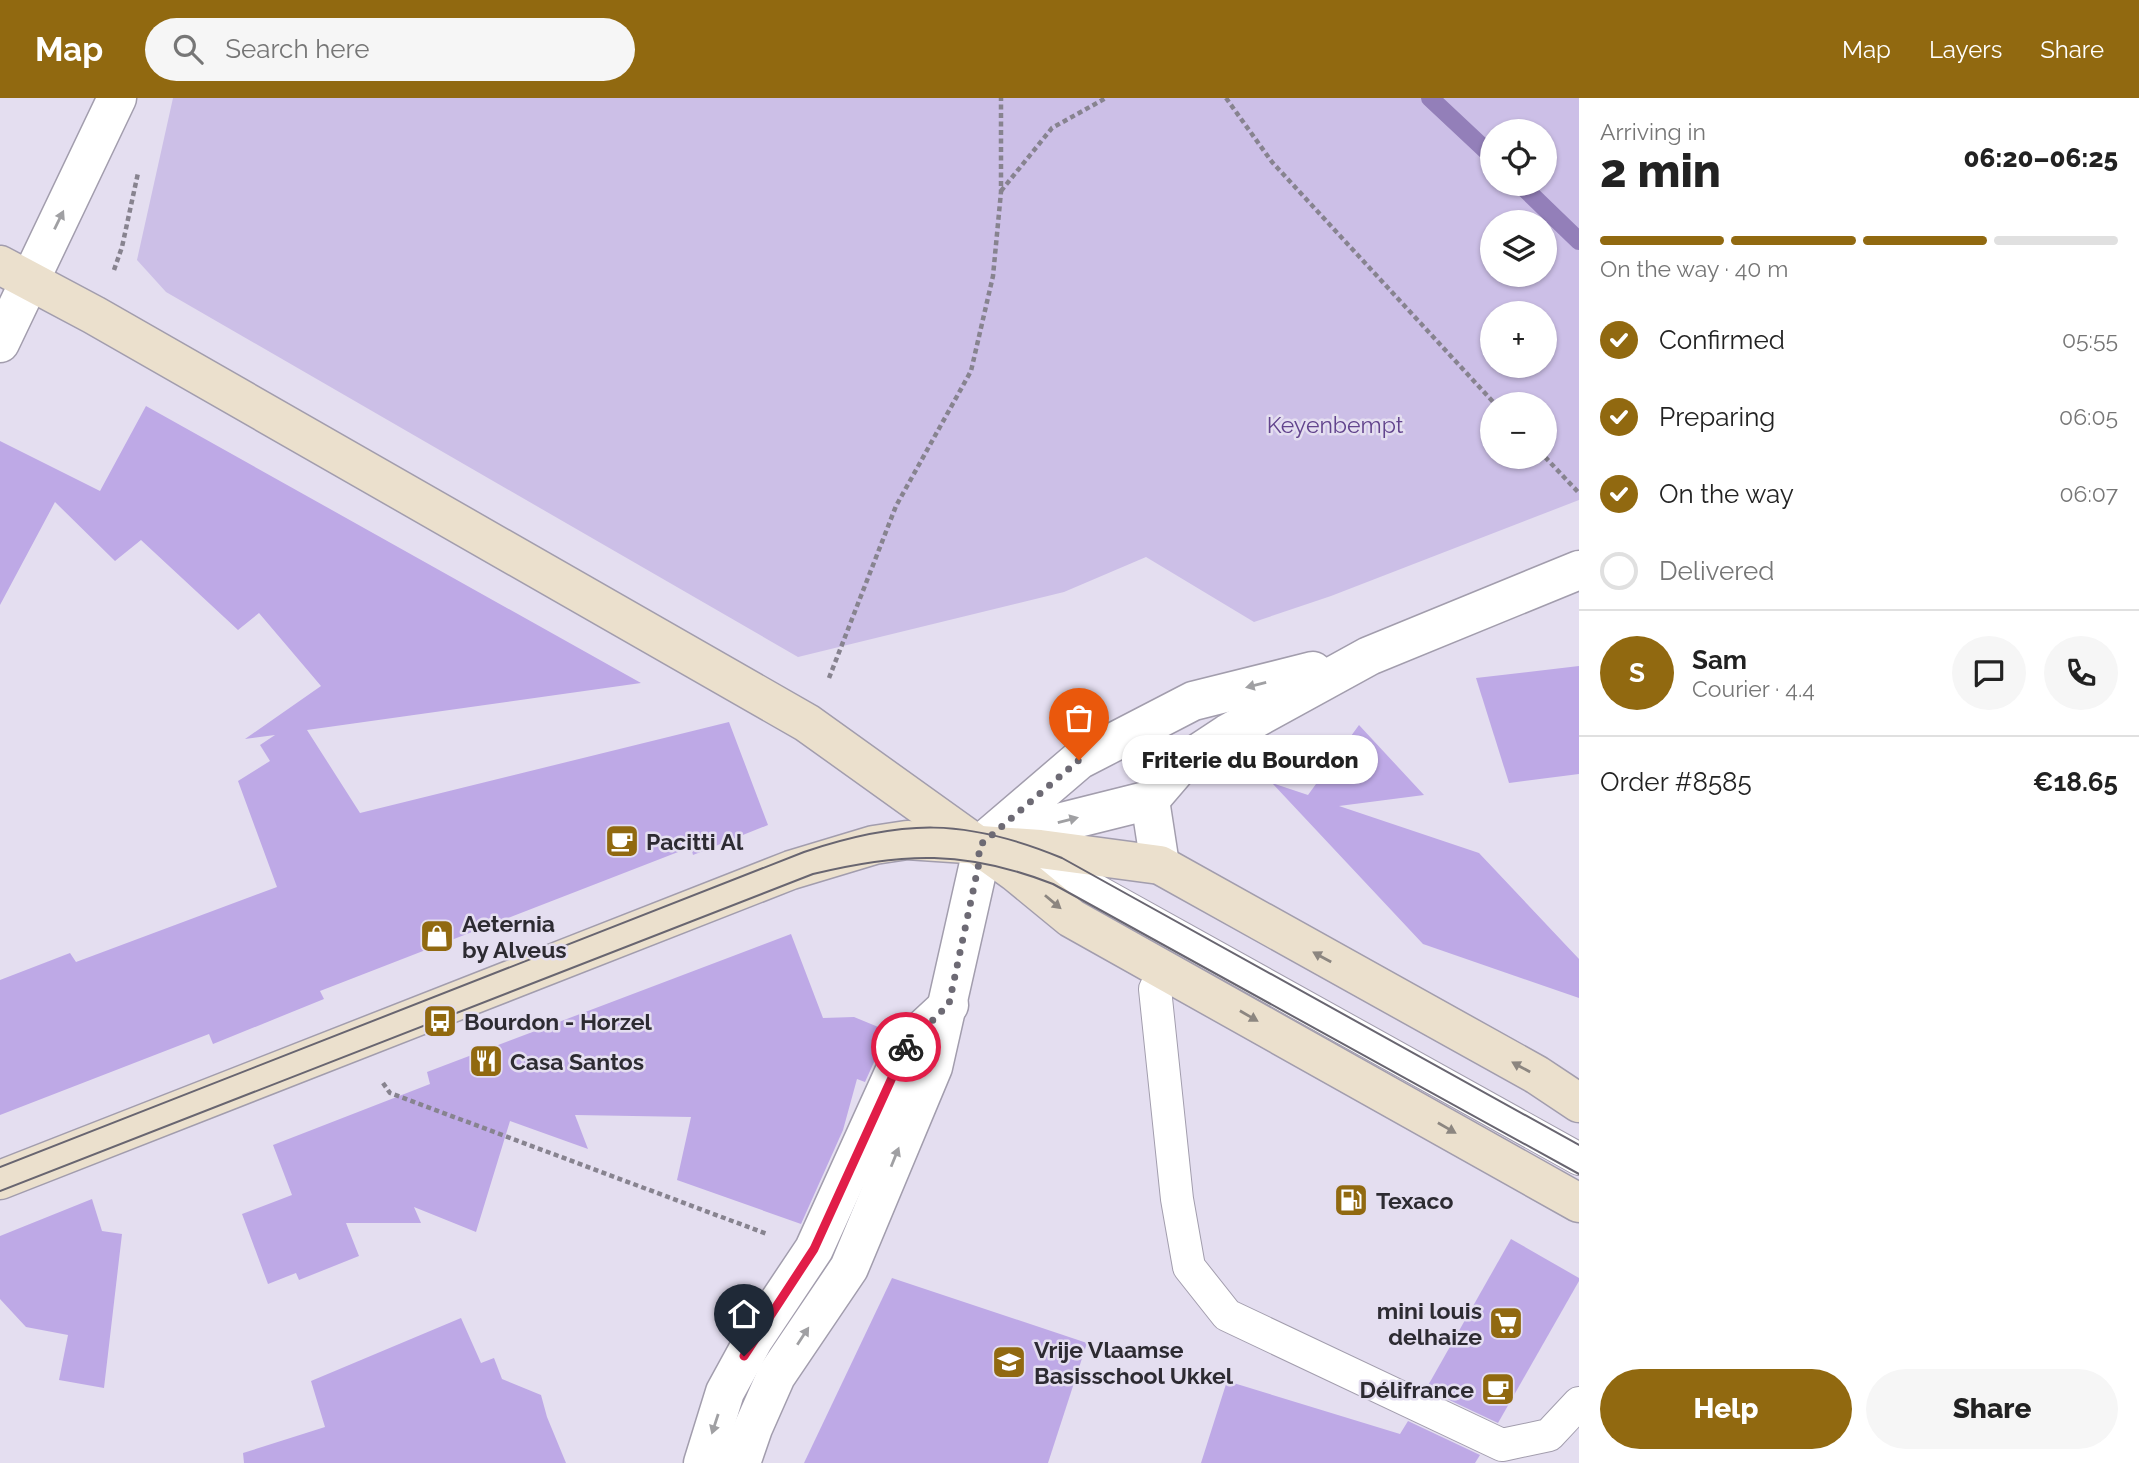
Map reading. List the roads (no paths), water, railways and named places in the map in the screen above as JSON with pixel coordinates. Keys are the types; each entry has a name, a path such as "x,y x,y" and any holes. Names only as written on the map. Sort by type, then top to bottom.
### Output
{"main road":[{"path":"15,273 94,315 807,723 1016,872 1071,918 1579,1203"},
{"path":"0,1180 791,870 862,848 907,840 1040,849 1160,865 1537,1075 1579,1103"}],"street":[{"path":"0,343 15,273 117,98"},
{"path":"979,846 1002,837 1150,800 1180,765 1227,734 1369,656 1579,570"},
{"path":"741,1463 776,1376 849,1268 933,1067 979,863 979,846 1079,760 1193,701 1369,656"},
{"path":"1150,800 1160,865"},
{"path":"702,1463 725,1392 754,1339 814,1249 907,1044 949,1004"}],"lane":[{"path":"979,846 1070,876 1579,1159"},
{"path":"1166,970 1155,989 1177,1199 1184,1240 1189,1268 1227,1315 1502,1445 1549,1434 1579,1403"}],"waterway":[{"path":"1430,98 1480,145"},
{"path":"1532,196 1579,241"}],"tram line":[{"path":"0,1167 804,852 872,833 934,828 995,836 1062,858 1579,1145"},
{"path":"0,1191 813,874 876,862 934,858 991,865 1053,884 1579,1174"}],"place":[{"name":"Friterie du Bourdon","path":"1079,760"},
{"name":"Pacitti Al","path":"622,841"},
{"name":"Aeternia by Alveus","path":"437,936"},
{"name":"Bourdon - Horzel","path":"440,1021"},
{"name":"Casa Santos","path":"486,1061"},
{"name":"Texaco","path":"1351,1200"},
{"name":"mini louis delhaize","path":"1506,1323"},
{"name":"Vrije Vlaamse Basisschool Ukkel","path":"1009,1362"},
{"name":"Délifrance","path":"1498,1389"}],"park label":[{"name":"Keyenbempt","path":"1335,424"}]}
